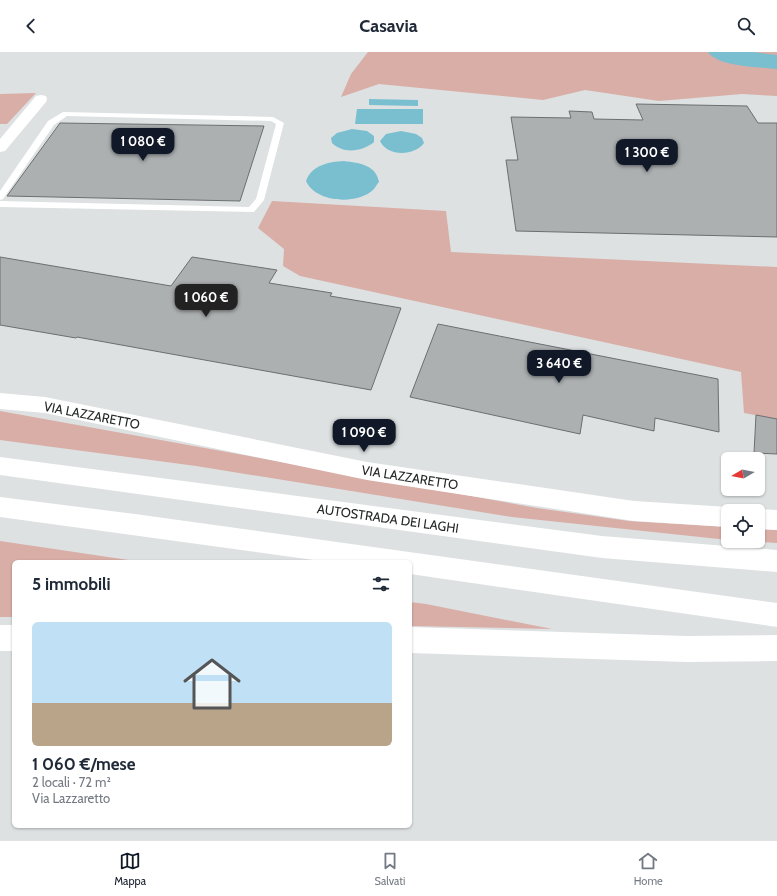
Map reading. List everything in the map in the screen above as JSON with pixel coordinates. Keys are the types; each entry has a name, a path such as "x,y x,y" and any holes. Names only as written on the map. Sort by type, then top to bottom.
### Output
{"main road":[{"path":"0,148 41,99"},
{"name":"VIA LAZZARETTO","path":"0,401 45,405 367,472 634,511 721,517"},
{"name":"AUTOSTRADA DEI LAGHI","path":"0,466 602,547 777,561"},
{"path":"0,507 142,525 392,560"},
{"path":"765,519 777,520"},
{"path":"412,562 777,615"},
{"path":"0,638 12,638"},
{"path":"412,640 686,649 777,648"}],"lane":[{"path":"0,198 51,123 66,114 273,119 280,123 260,200 251,210 0,204"}],"shaded area":[{"path":"368,52 712,52 722,57 777,65 777,96 742,94 659,101 585,90 543,100 379,84 341,97 351,74"},
{"path":"731,52 777,52 777,59 746,56"},
{"path":"36,93 7,124 0,124 0,94"},
{"path":"272,201 446,211 451,252 777,267 777,419 744,413 741,372 300,276 283,266 284,249 258,228"},
{"path":"0,411 537,508 629,521 721,527 721,539 512,517 196,466 0,440"},
{"path":"765,529 777,530 777,543 765,542"},
{"path":"0,541 128,560 12,560 12,617 0,617"},
{"path":"412,602 426,604 552,629 412,626"}],"water":[{"path":"369,99 418,100 418,106 369,105"},
{"path":"357,109 423,109 423,124 355,124"},
{"path":"352,129 367,131 374,136 374,142 358,150 342,149 336,147 332,143 331,138 337,133"},
{"path":"401,131 416,134 422,138 424,143 414,150 401,153 389,150 380,141 386,134"},
{"path":"344,161 361,164 371,168 375,172 379,182 373,190 366,195 357,198 347,200 337,199 318,194 306,181 312,171 321,165"}],"building":[{"path":"636,104 747,106 758,123 777,123 777,237 516,231 506,160 518,160 511,117 571,118 569,111 592,112 594,119 643,120"},
{"path":"60,123 264,126 240,201 7,196"},
{"path":"0,257 171,286 192,257 277,270 269,283 332,293 330,296 401,308 371,390 77,337 0,325"},
{"path":"438,324 718,379 719,432 655,418 654,431 583,415 580,434 410,397"},
{"path":"756,415 777,419 777,454 754,452"}],"waterway":[{"path":"720,52 735,57 777,62"}]}
